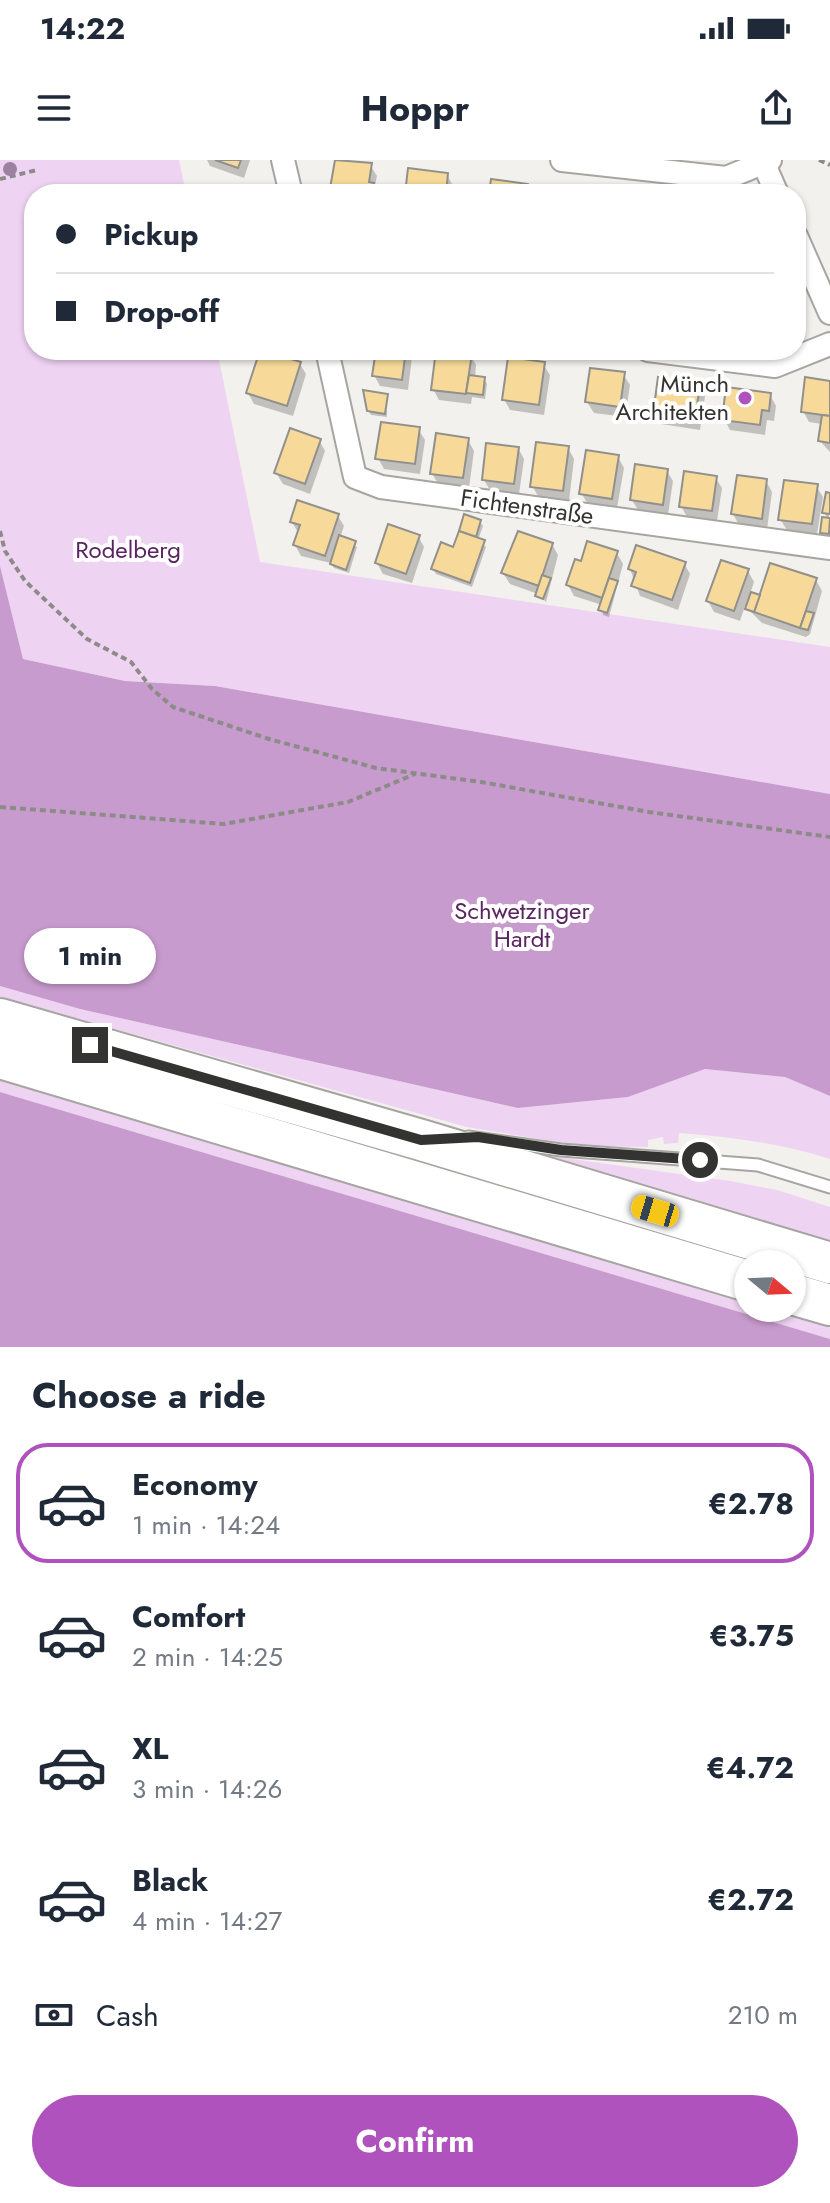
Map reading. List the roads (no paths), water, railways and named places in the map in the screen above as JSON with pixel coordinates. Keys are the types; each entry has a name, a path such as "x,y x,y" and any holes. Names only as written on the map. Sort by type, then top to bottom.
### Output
{"highway":[{"path":"0,1019 421,1140 830,1263"},
{"path":"0,1058 734,1277"},
{"path":"806,1298 830,1305"}],"street":[{"path":"283,160 289,184"},
{"path":"572,161 726,178 767,162 774,184"},
{"path":"806,259 830,313"},
{"path":"806,354 830,344"},
{"name":"Fichtenstraße","path":"329,360 355,477 381,487 830,548"},
{"path":"727,360 775,366 790,360"}],"lane":[{"path":"421,1140 478,1137 561,1150 758,1165 830,1187"}],"place":[{"name":"Münch Architekten","path":"745,398"}],"park label":[{"name":"Rodelberg","path":"128,550"},
{"name":"Schwetzinger Hardt","path":"522,925"}]}
